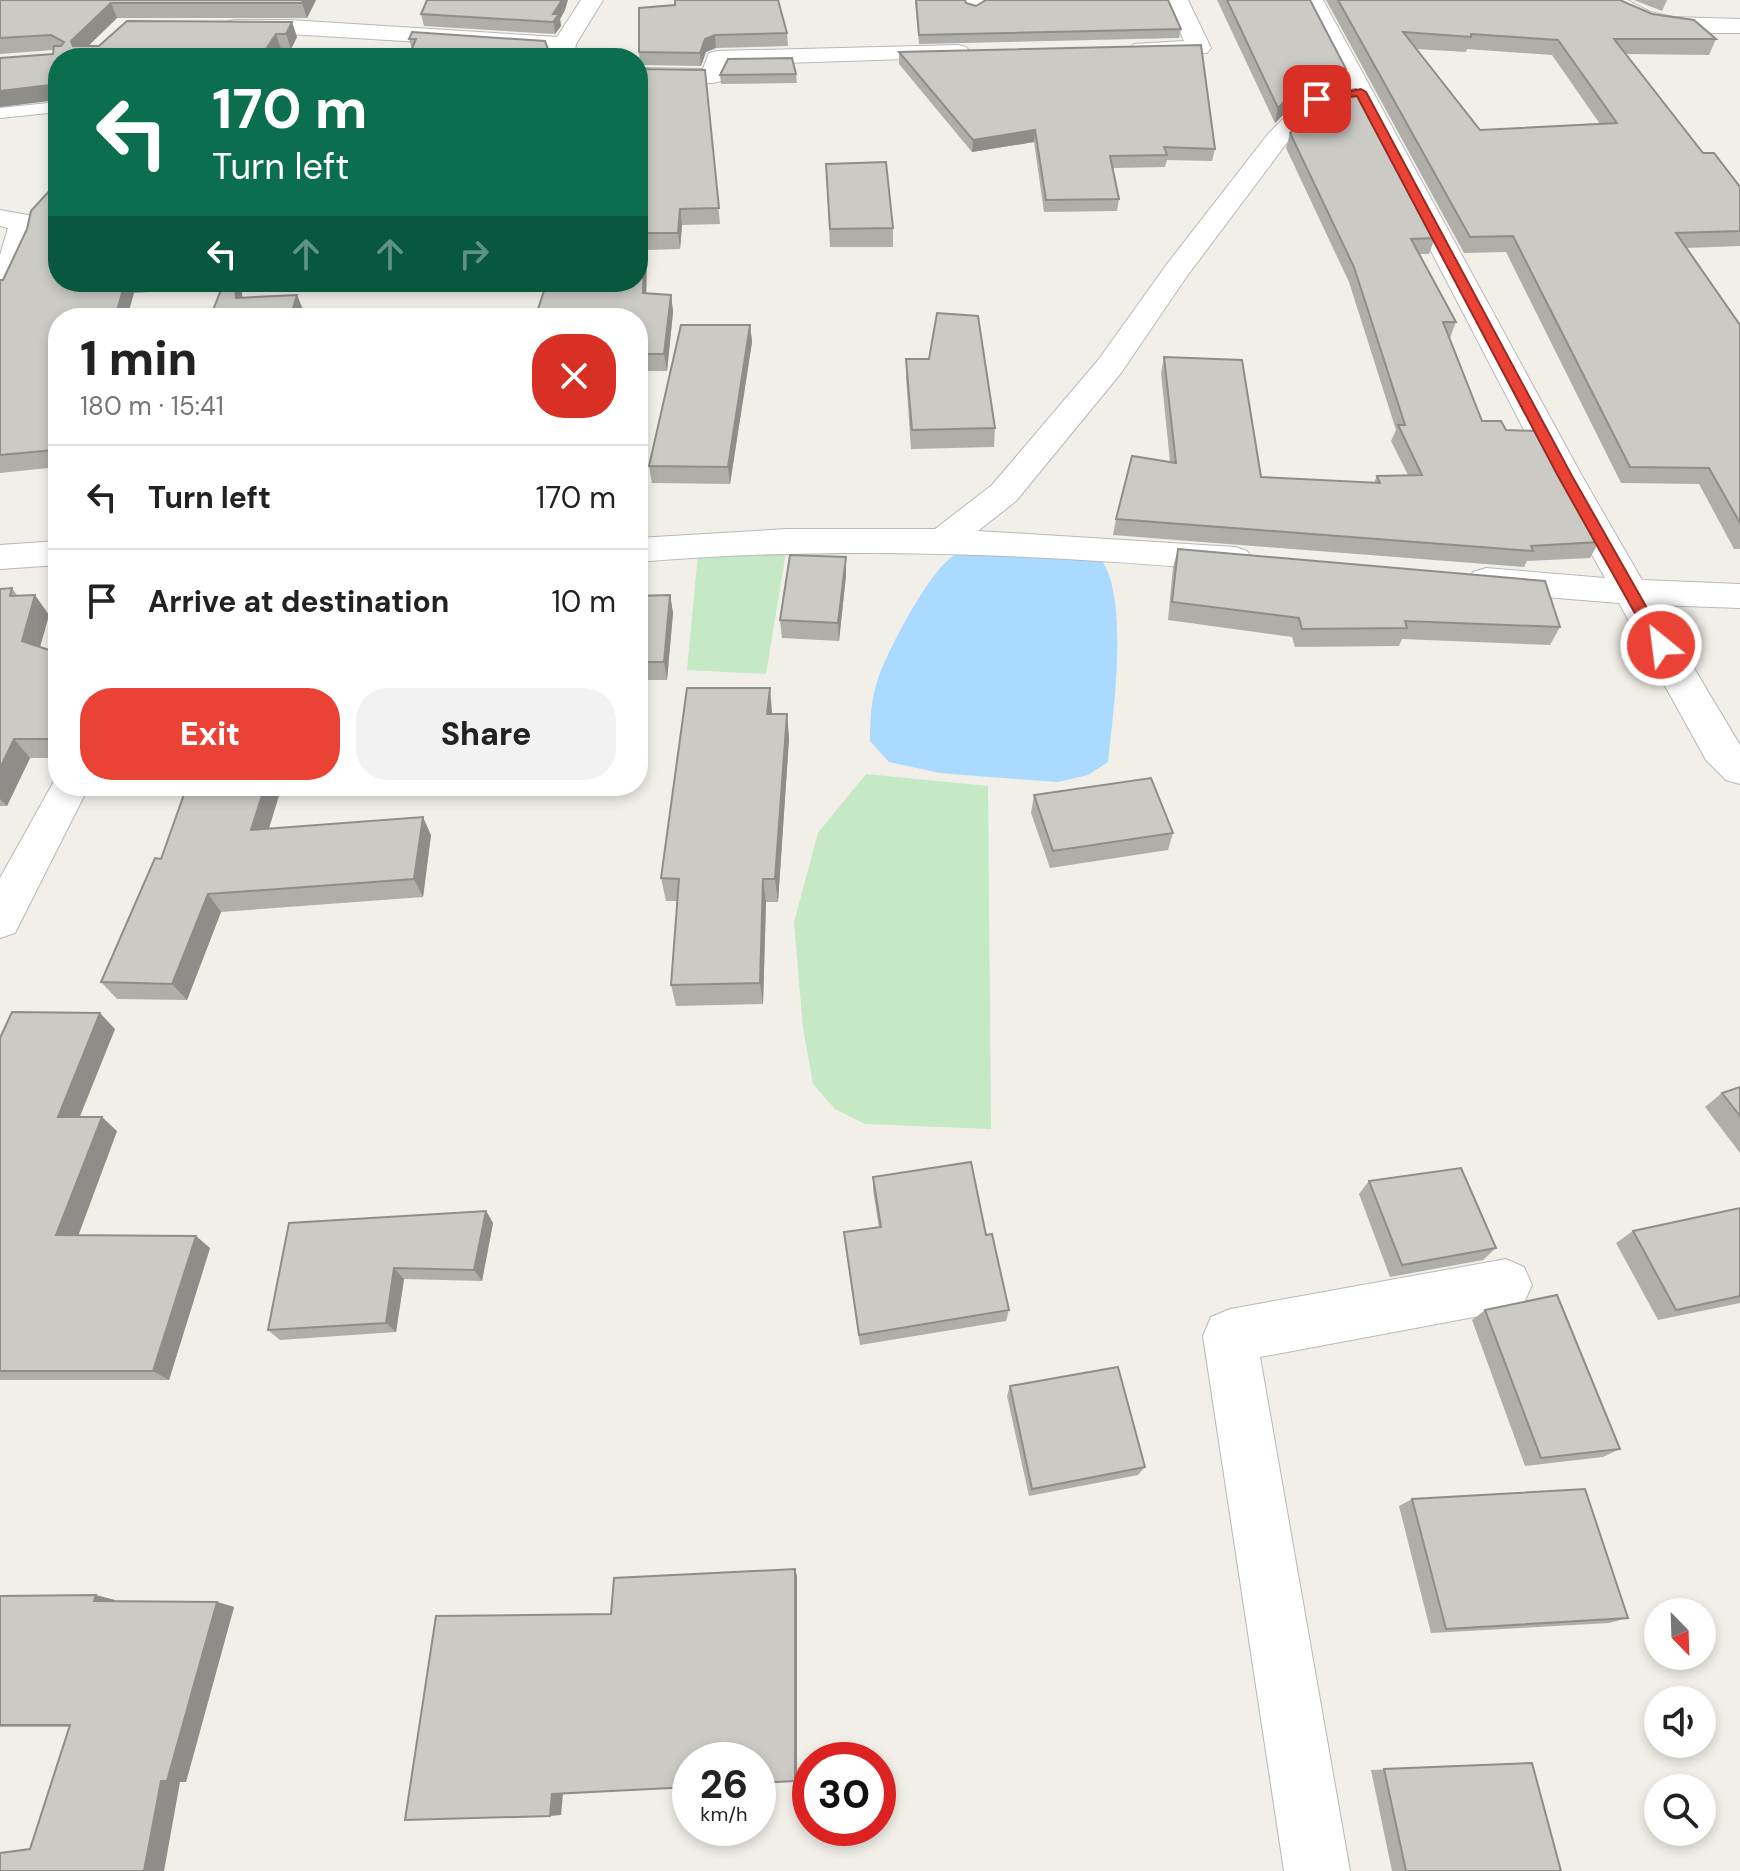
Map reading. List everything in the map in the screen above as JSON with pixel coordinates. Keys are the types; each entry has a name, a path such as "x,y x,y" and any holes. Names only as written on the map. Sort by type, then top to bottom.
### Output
{"street":[{"path":"565,48 592,0"},
{"path":"1123,50 1199,48 1177,0"},
{"path":"1312,0 1565,476 1720,750 1740,769"},
{"path":"1612,0 1636,17 1665,25 1740,26"},
{"path":"215,27 290,27 529,48"},
{"path":"648,75 713,76 717,58 977,52"},
{"path":"944,540 1004,493 1100,378 1277,139 1317,99 1361,92"},
{"path":"0,288 19,244 19,218"},
{"path":"648,549 788,540 944,540 1271,562"},
{"path":"0,557 48,554"},
{"path":"1459,578 1631,592 1740,596"},
{"path":"0,920 64,796"},
{"path":"1317,1871 1230,1336 1506,1285"}],"lane":[{"path":"0,113 48,108"}],"green space":[{"path":"788,540 766,674 687,670 699,544"},
{"path":"866,774 988,786 991,1129 865,1124 835,1109 813,1084 803,1028 794,922 818,833"}],"water":[{"path":"977,549 1100,558 1109,576 1117,627 1113,715 1108,762 1088,775 1058,782 940,773 889,762 870,741 871,709 876,687 890,650 910,613 943,565 955,554"}],"building":[{"path":"0,0 304,0 302,3 111,3 71,41 73,46 99,46 127,21 292,22 286,34 276,34 267,48 54,48 64,42 51,35 0,38"},
{"path":"427,0 562,0 553,14 559,14 553,22 421,14"},
{"path":"675,0 778,0 787,33 715,35 705,39 700,53 648,52 648,48 639,48 639,8 675,5"},
{"path":"916,0 965,0 976,6 986,0 1168,0 1181,29 919,35"},
{"path":"1227,0 1310,0 1346,69 1310,76 1278,108"},
{"path":"1338,0 1620,0 1652,14 1694,20 1716,39 1614,39 1703,153 1714,153 1740,187 1740,231 1676,233 1740,325 1740,523 1709,468 1630,467 1513,236 1470,237","holes":["1403,32 1471,37 1471,34 1558,40 1617,123 1480,130"]},
{"path":"412,32 545,41 548,48 412,48 416,39 409,39"},
{"path":"1201,45 1215,149 1164,147 1167,155 1110,156 1119,199 1046,200 1035,130 973,140 899,52"},
{"path":"48,54 48,85 0,91 0,58"},
{"path":"792,58 796,74 720,75 728,59"},
{"path":"648,69 705,70 719,208 680,209 678,233 648,233"},
{"path":"1356,89 1435,238 1411,239 1456,322 1443,322 1482,421 1501,421 1506,430 1537,431 1599,542 1531,546 1533,551 1116,519 1132,456 1176,463 1164,357 1242,360 1261,477 1380,483 1377,476 1422,475 1398,425 1405,425 1354,267 1290,133 1331,93"},
{"path":"886,162 893,228 830,229 826,164"},
{"path":"48,192 48,292 122,292 118,308 48,308 48,451 0,455 0,280 3,280 27,229 31,211"},
{"path":"220,292 236,292 236,298 297,295 293,308 214,308"},
{"path":"544,292 671,295 664,354 648,354 648,308 538,308"},
{"path":"937,313 978,316 995,428 912,430 906,359 929,359"},
{"path":"681,325 750,325 728,467 649,466"},
{"path":"1178,549 1545,581 1560,627 1405,621 1407,628 1302,629 1299,618 1172,602"},
{"path":"790,555 846,557 838,623 780,620"},
{"path":"12,588 10,596 35,595 22,641 48,650 48,739 14,739 0,768 0,589"},
{"path":"670,595 664,662 648,662 648,596"},
{"path":"687,688 770,688 767,714 787,714 775,879 763,879 760,983 671,985 679,879 661,878"},
{"path":"1151,778 1173,833 1053,851 1034,795"},
{"path":"183,796 262,796 251,830 423,817 414,879 208,894 172,984 101,982 155,858 161,859"},
{"path":"12,1012 100,1013 58,1117 102,1117 56,1235 196,1236 153,1371 0,1371 0,1038"},
{"path":"1740,1087 1740,1116 1722,1093"},
{"path":"971,1162 986,1235 992,1234 1009,1310 859,1335 844,1232 881,1227 873,1177"},
{"path":"1461,1168 1496,1248 1402,1265 1369,1181"},
{"path":"1740,1208 1740,1296 1676,1310 1633,1231"},
{"path":"486,1211 474,1270 394,1268 386,1323 268,1330 289,1223"},
{"path":"1557,1295 1620,1449 1541,1458 1485,1310"},
{"path":"1118,1367 1145,1467 1032,1489 1010,1386"},
{"path":"1585,1489 1628,1618 1446,1629 1412,1499"},
{"path":"795,1569 795,1742 792,1742 792,1781 776,1782 776,1742 672,1742 672,1788 552,1794 550,1816 405,1820 436,1616 611,1614 614,1578"},
{"path":"96,1595 94,1601 217,1602 167,1781 161,1781 144,1871 0,1871 0,1853 30,1849 70,1725 0,1725 0,1596"},
{"path":"1532,1763 1561,1871 1406,1871 1384,1769"}],"route":[{"path":"1317,99 1361,92 1565,476 1661,645"}]}
